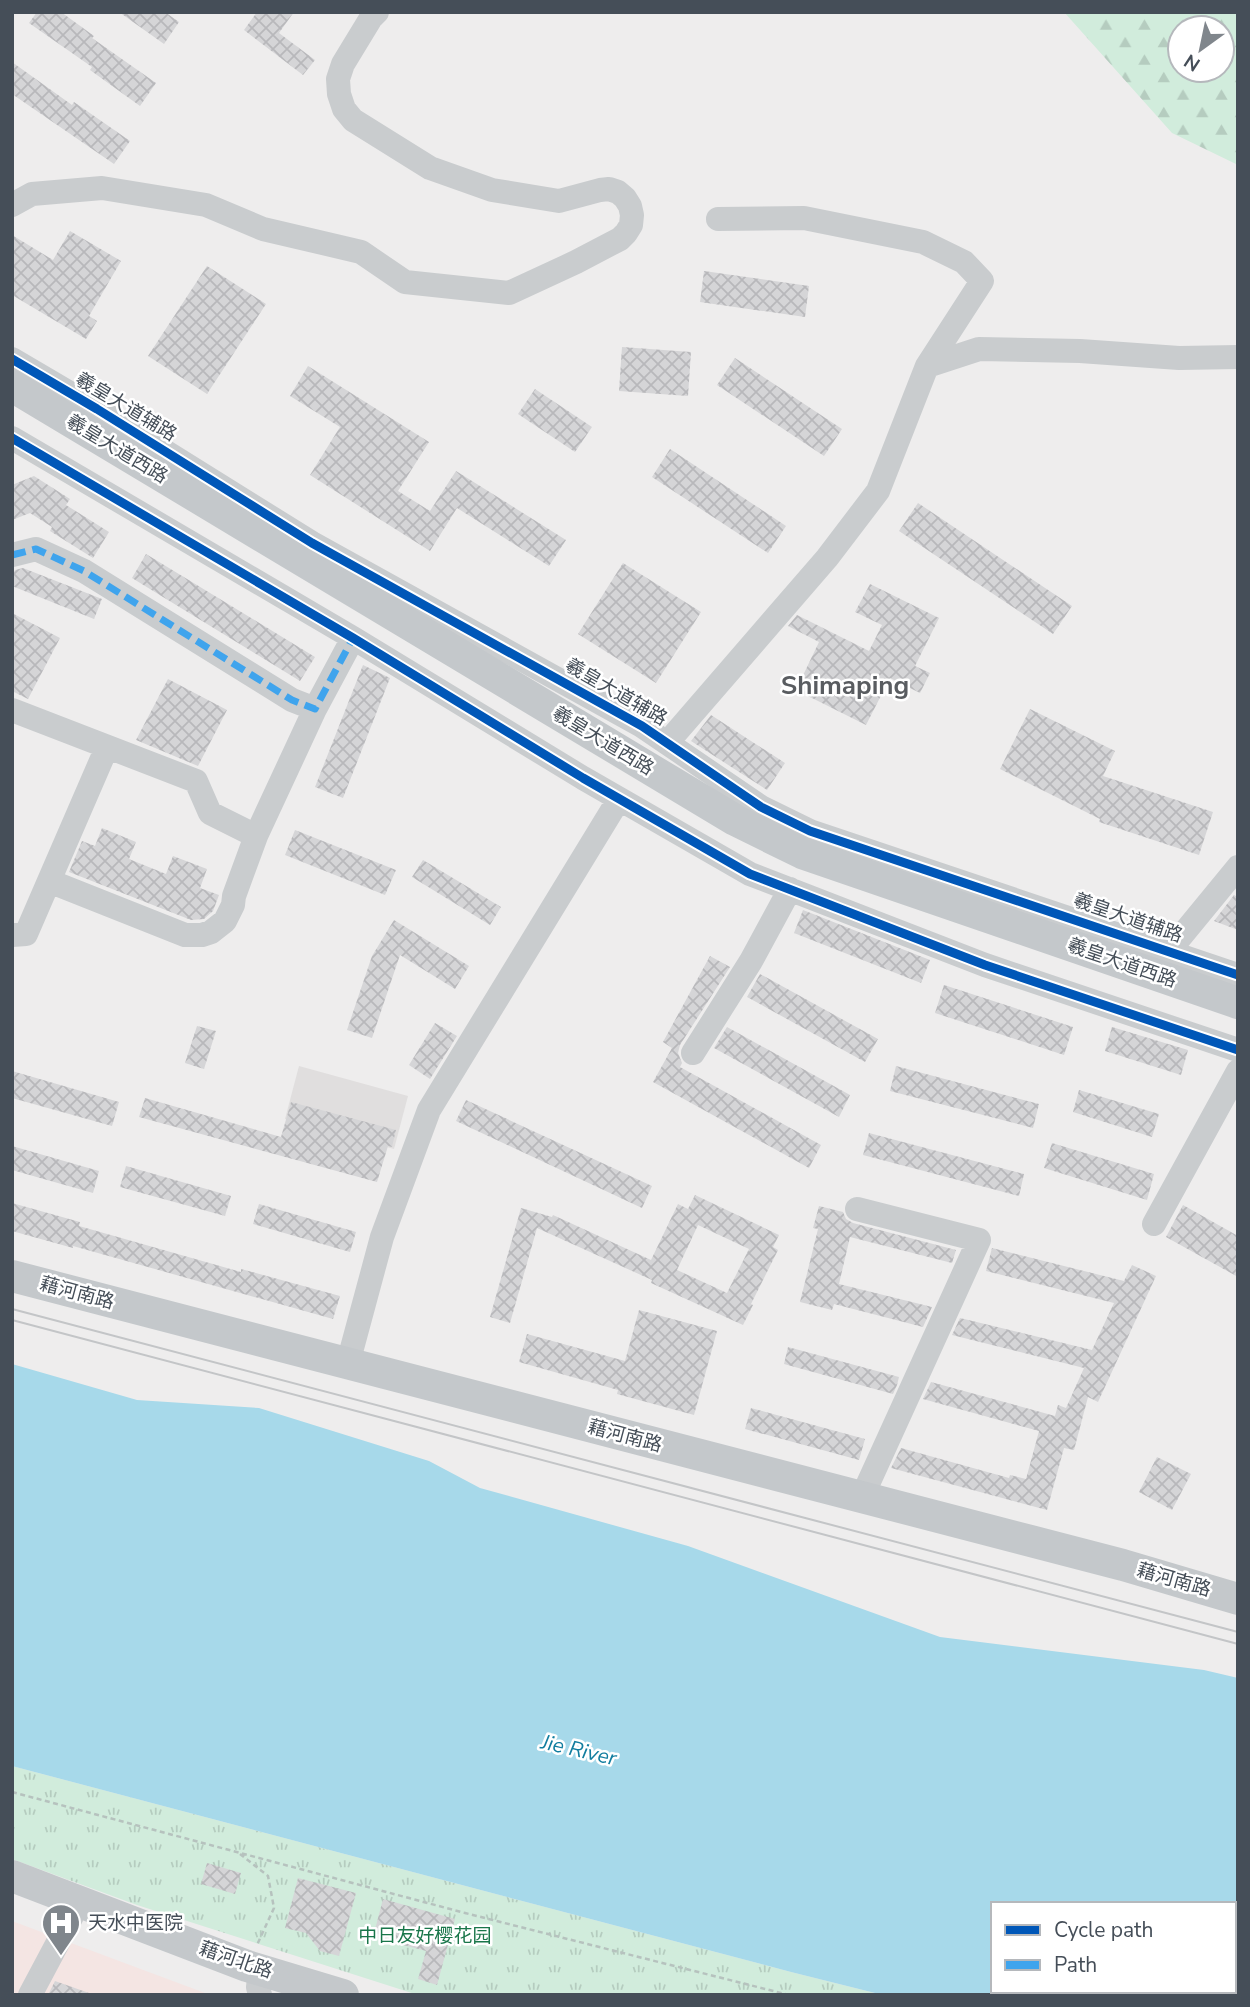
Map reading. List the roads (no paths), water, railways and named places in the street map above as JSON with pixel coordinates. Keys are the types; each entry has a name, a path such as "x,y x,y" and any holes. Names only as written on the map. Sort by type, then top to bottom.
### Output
{"main road":[{"name":"羲皇大道西路","path":"12,386 735,820 802,853 1238,1003"},
{"name":"羲皇大道西路","path":"12,408 727,835 796,869 1238,1025"},
{"name":"藉河南路","path":"12,1276 1123,1565 1238,1599"},
{"name":"藉河北路","path":"12,1876 262,1983"},
{"name":"藉河北路","path":"12,1893 240,1983 262,1983 343,1995"}],"street":[{"path":"12,205 32,194 102,188 206,205 263,229 361,252 405,282 509,293 576,262 620,239 626,233 631,225 632,215 630,206 618,192 600,190 559,201 492,190 430,168 353,120 344,108 338,79 343,64 370,18 377,12"},
{"path":"667,743 827,558 878,491 927,366 982,281 964,262 923,242 804,218 718,219"},
{"path":"927,366 979,349 1080,351 1179,358 1238,357"},
{"name":"羲皇大道辅路","path":"12,359 97,408 312,543 630,719 761,807 810,831 1238,975"},
{"path":"12,438 750,874 985,965 1238,1050"},
{"path":"12,555 36,549 83,571 292,700 315,709"},
{"path":"49,881 185,935 202,935 218,927 230,914 256,836 315,709 352,638"},
{"path":"12,710 196,781 210,813 256,836"},
{"path":"12,936 26,934 107,747"},
{"path":"348,1363 382,1237 429,1110 619,799"},
{"path":"1169,951 1238,867"},
{"path":"693,1053 751,961 790,889"},
{"path":"1154,1224 1238,1071"},
{"path":"857,1209 979,1240 862,1497"},
{"path":"30,1995 72,1916"}],"water":[{"name":"Jie River","path":"12,1364 137,1400 259,1408 429,1461 480,1488 688,1546 940,1637 1204,1670 1238,1678 1238,1995 883,1995 12,1766"}],"tram line":[{"path":"12,1309 1238,1632"},
{"path":"12,1320 1238,1644"}],"place":[{"name":"天水中医院","path":"61,1957"}],"district":[{"name":"Shimaping","path":"845,685"}],"park label":[{"name":"中日友好樱花园","path":"425,1936"}]}
